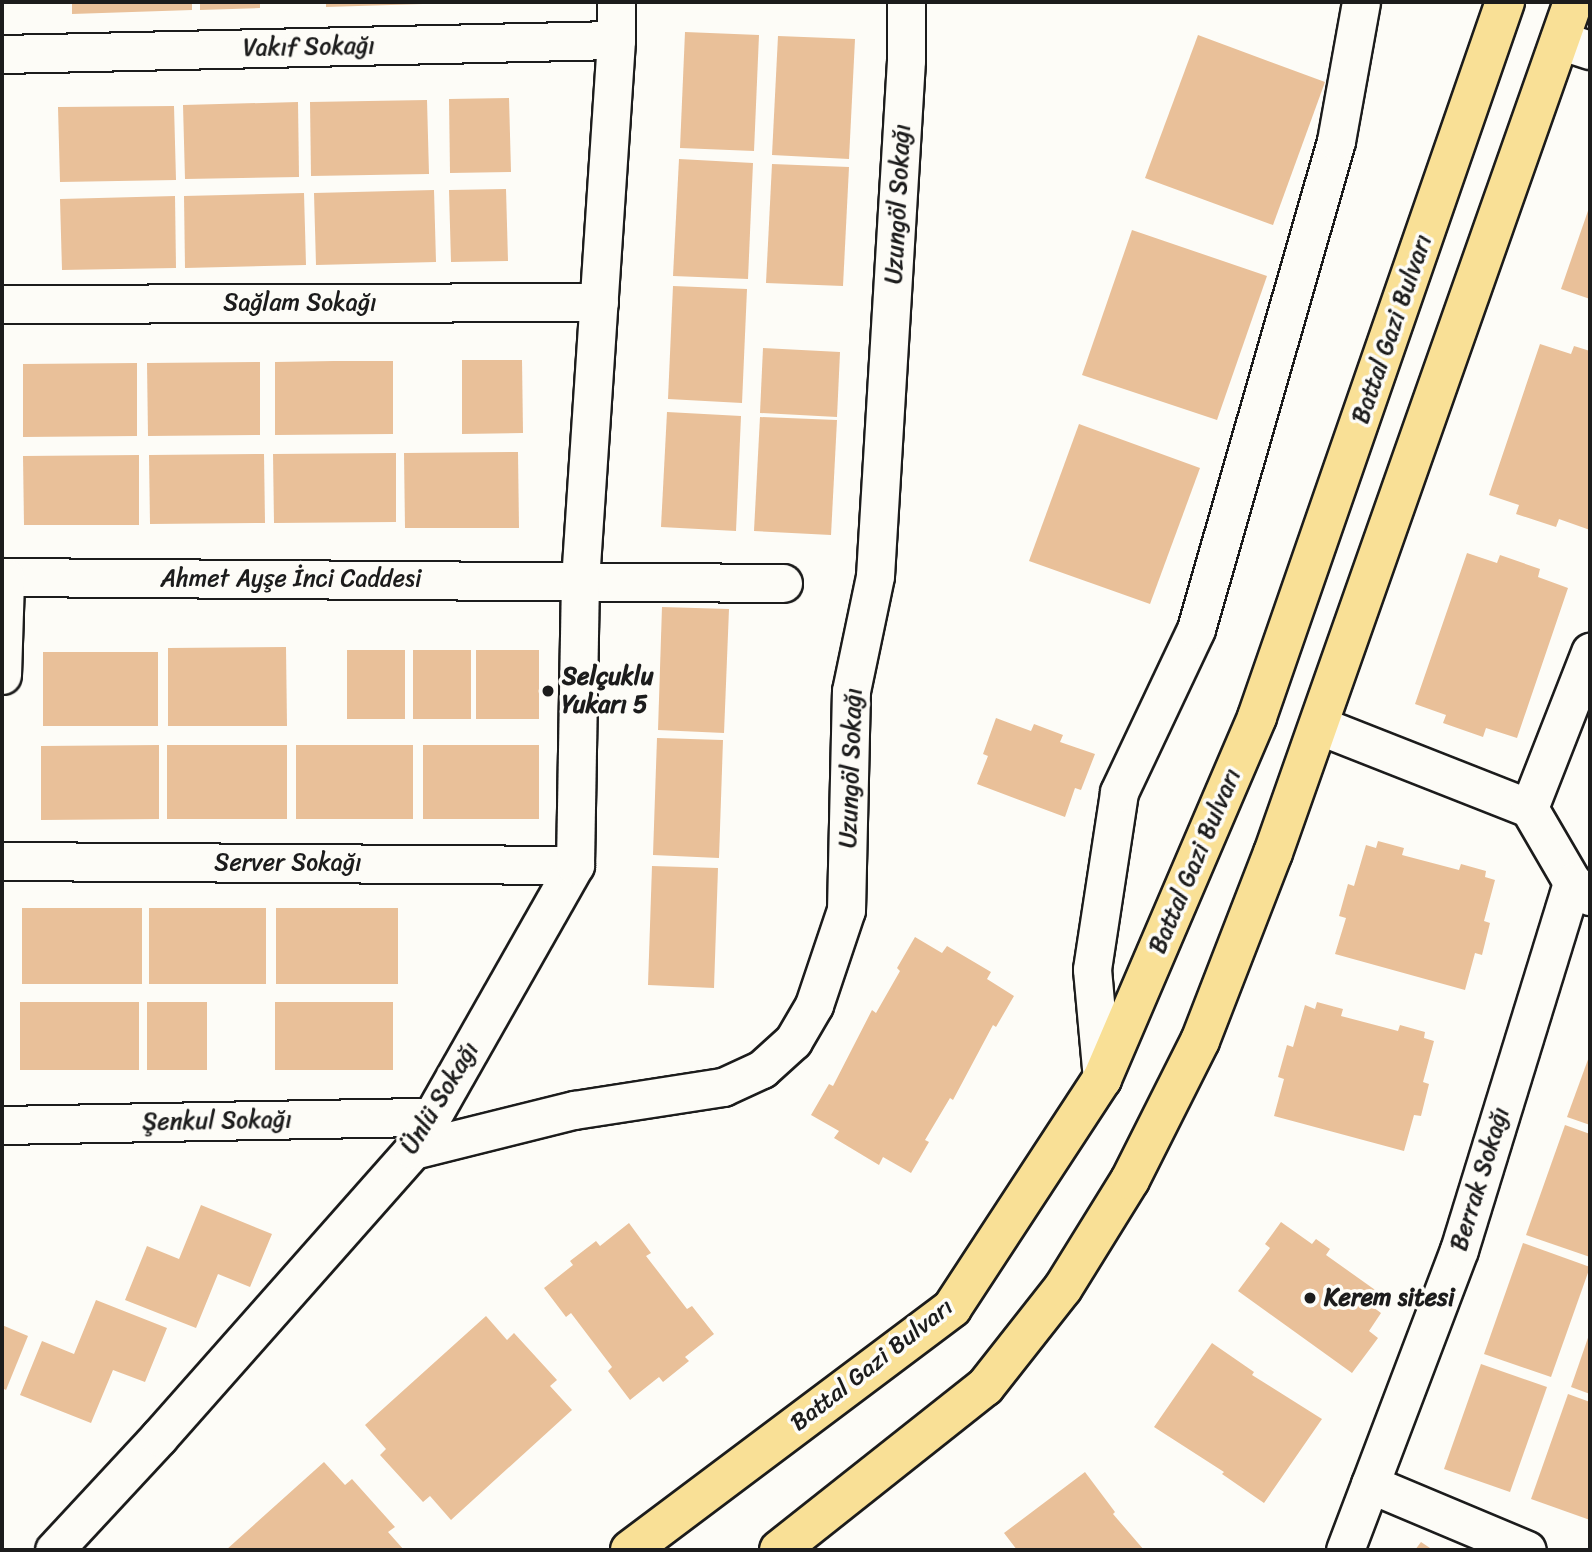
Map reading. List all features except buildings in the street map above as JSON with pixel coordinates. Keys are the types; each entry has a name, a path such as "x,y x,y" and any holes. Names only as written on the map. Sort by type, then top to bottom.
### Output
{"main road":[{"name":"Battal Gazi Bulvarı","path":"630,1550 952,1308 1102,1079 1257,717 1505,2"},
{"path":"779,1550 985,1387 1063,1288 1130,1181 1200,1041 1575,45 1573,2"}],"street":[{"name":"Ünlü Sokağı","path":"54,1550 159,1437 413,1150 575,865 580,581 616,40 616,2"},
{"name":"Uzungöl Sokağı","path":"413,1150 574,1110 723,1087 762,1069 793,1041 814,1005 846,910 851,691 875,576 903,115 906,2"},
{"path":"1102,1079 1092,969 1119,792 1196,629 1336,141 1361,2"},
{"name":"Vakıf Sokağı","path":"2,54 616,40"},
{"name":"Sağlam Sokağı","path":"2,304 599,302"},
{"path":"2,675 3,577"},
{"name":"Ahmet Ayşe İnci Caddesi","path":"3,577 783,583"},
{"path":"1529,808 1590,652"},
{"path":"1318,725 1529,808 1581,889"},
{"name":"Server Sokağı","path":"2,860 575,865"},
{"name":"Berrak Sokağı","path":"1345,1550 1459,1250 1581,889"},
{"name":"Şenkul Sokağı","path":"2,1125 432,1117"},
{"path":"1370,1484 1527,1550"}],"place":[{"name":"Selçuklu Yukarı 5","path":"548,691"},
{"name":"Kerem sitesi","path":"1310,1298"}]}
